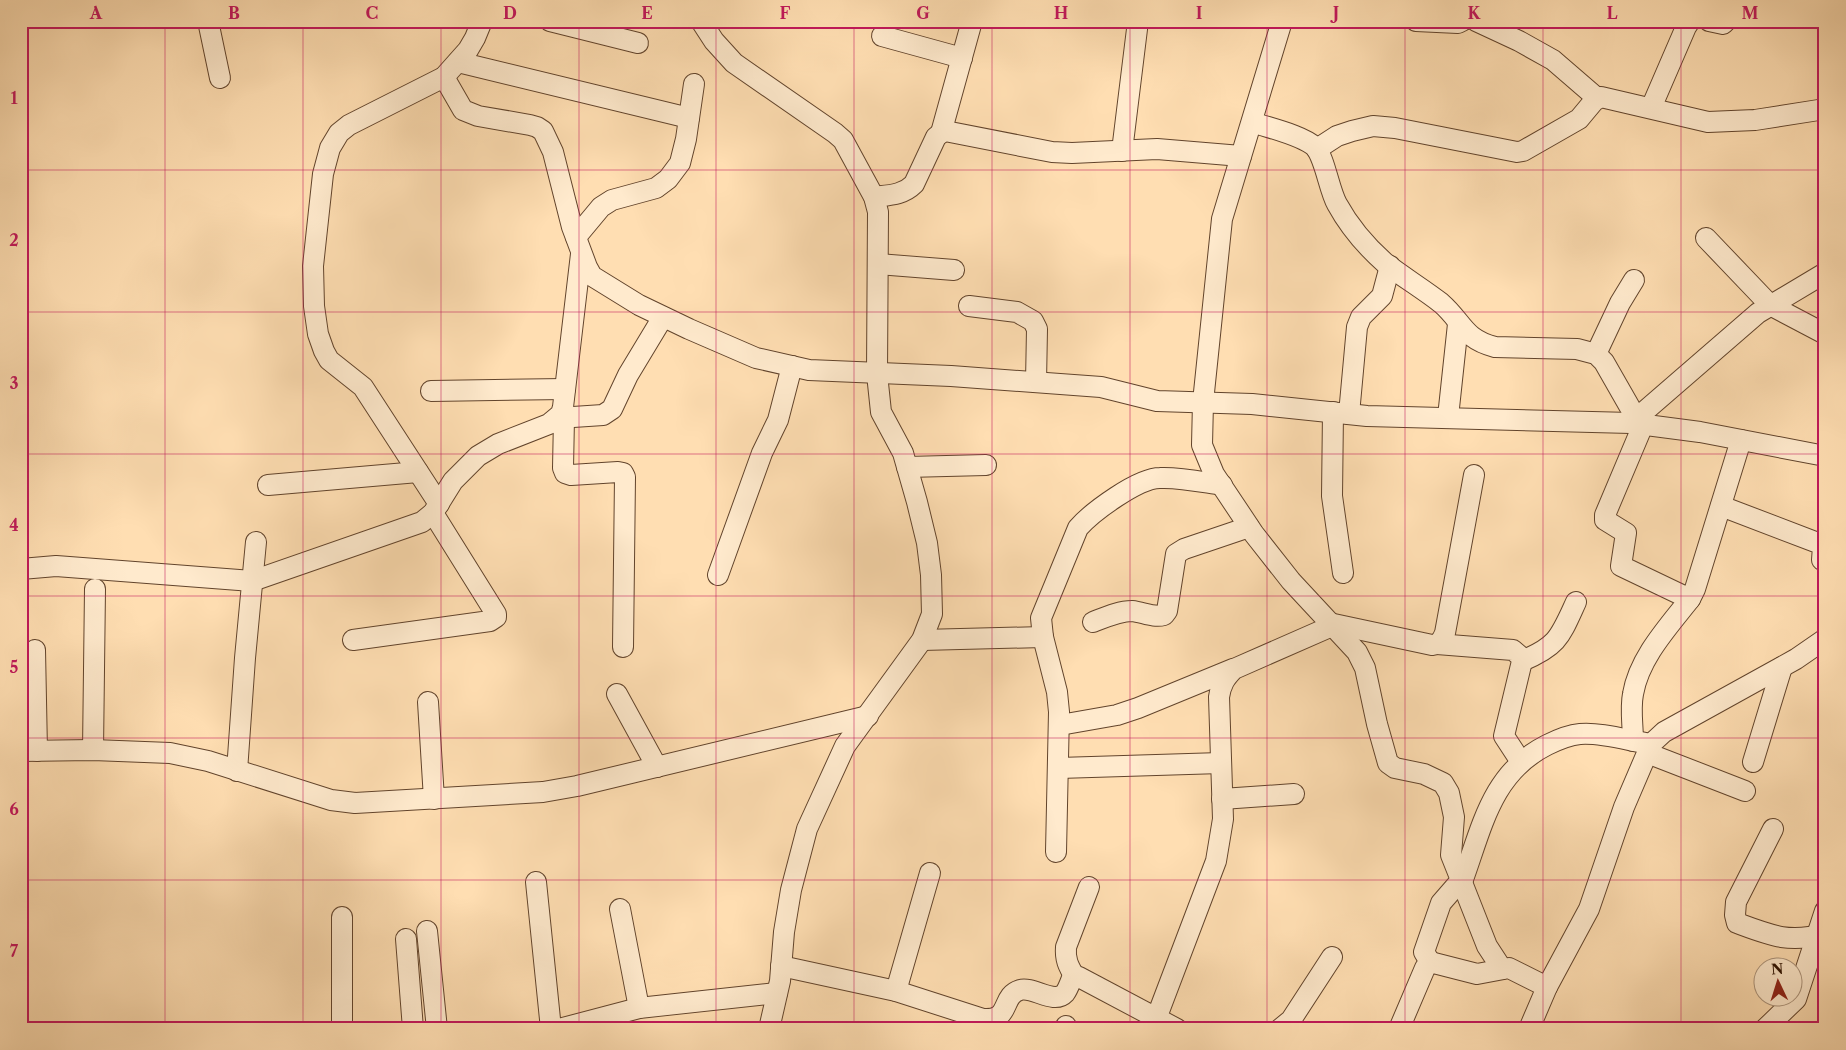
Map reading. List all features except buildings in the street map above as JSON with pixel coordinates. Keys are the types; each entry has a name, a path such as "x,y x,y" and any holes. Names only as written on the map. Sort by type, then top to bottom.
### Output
{"street":[{"path":"208,21 220,78"},
{"path":"353,640 490,621 496,617 436,509 418,472 363,387 329,360 324,351 318,334 314,306 313,266 323,174 330,148 339,133 349,125 451,70 472,44 482,21"},
{"path":"550,21 638,42"},
{"path":"701,21 714,41 734,63 836,133 843,140 874,197 878,212 877,374 881,412 903,454 918,502 927,543 931,575 932,614 922,640 845,746 807,829 791,890 777,993 769,1029"},
{"path":"941,133 972,21"},
{"path":"1122,150 1138,21"},
{"path":"1282,21 1222,219 1203,402 1202,445 1214,474 1249,527 1291,581 1357,652 1365,668 1377,724 1388,763 1395,768 1424,774 1443,783 1449,793 1454,817 1451,855 1487,946 1502,969"},
{"path":"1416,21 1458,23 1462,21"},
{"path":"1476,21 1519,41 1553,60 1597,98"},
{"path":"1651,108 1690,21"},
{"path":"1709,21 1723,24 1726,21"},
{"path":"882,36 962,58"},
{"path":"451,70 689,118"},
{"path":"451,70 463,110 478,116 538,127 543,131 558,165 578,245 592,276 639,305 756,358 809,370 951,376 1101,387 1157,402 1252,404 1341,413 1637,422 1825,456"},
{"path":"623,647 625,477 622,473 618,472 571,475 565,473 563,468 561,418 578,245 601,207 612,200 656,188 668,179 680,163 686,139 694,84"},
{"path":"1316,149 1337,136 1352,130 1373,126 1395,128 1517,152 1523,151 1579,119 1597,98 1601,97 1708,122 1756,120 1825,109"},
{"path":"1252,122 1307,141 1316,149 1336,203 1360,238 1390,266 1443,305 1474,340 1496,347 1577,349 1596,354 1604,362 1637,422"},
{"path":"874,197 903,193 910,189 936,137 945,132 1052,152 1072,153 1166,149 1241,156"},
{"path":"1706,238 1770,305 1825,334"},
{"path":"878,264 954,270"},
{"path":"1343,573 1332,496 1341,413 1357,328 1361,317 1382,296 1390,266"},
{"path":"1690,599 1621,566 1626,533 1606,520 1605,514 1637,422 1758,312 1825,273"},
{"path":"1596,354 1620,303 1634,280"},
{"path":"969,306 1017,312 1034,320 1037,329 1036,382"},
{"path":"21,568 56,566 252,581 422,522 436,509 453,481 478,456 498,444 561,418 603,415 612,409 628,375 663,317"},
{"path":"1448,417 1458,324"},
{"path":"718,575 762,453 778,420 792,366"},
{"path":"431,392 565,389"},
{"path":"1529,1029 1547,986 1589,908 1644,746 1632,696 1636,680 1654,646 1690,599 1695,589 1740,440"},
{"path":"907,467 986,465"},
{"path":"268,484 418,472"},
{"path":"1437,644 1442,640 1445,633 1474,475"},
{"path":"1056,852 1060,725 1057,692 1040,618 1078,528 1085,520 1135,484 1146,480 1159,477 1222,485"},
{"path":"1721,506 1818,543 1823,546 1822,560 1825,561"},
{"path":"1093,622 1120,612 1131,611 1156,617 1164,615 1167,611 1176,554 1184,549 1249,527"},
{"path":"237,771 256,542"},
{"path":"93,750 95,589"},
{"path":"1522,661 1548,648 1560,636 1576,602"},
{"path":"1060,725 1117,715 1138,708 1234,669 1330,625 1432,645 1513,650 1520,656 1522,661 1504,736 1522,762"},
{"path":"922,640 1043,637"},
{"path":"1644,746 1664,732 1796,659 1825,639"},
{"path":"35,650 29,751 93,750 170,753 208,762 344,803 543,792 576,786 868,716"},
{"path":"1752,762 1782,666"},
{"path":"1156,1019 1216,861 1223,819 1219,696 1225,677 1234,669"},
{"path":"617,694 657,767"},
{"path":"428,702 434,799"},
{"path":"1547,986 1510,968 1477,974 1430,962 1424,952 1441,903 1462,881 1490,804 1499,786 1512,770 1536,750 1557,740 1580,734 1644,746 1745,790"},
{"path":"1059,768 1221,763"},
{"path":"1222,799 1294,794"},
{"path":"1773,829 1736,902 1735,920 1738,923 1772,936 1799,939 1820,935"},
{"path":"896,991 930,873"},
{"path":"536,882 552,1029"},
{"path":"1088,888 1066,947 1067,965 1075,977 1079,977 1177,1029"},
{"path":"620,909 639,1008"},
{"path":"1765,1029 1796,999 1820,935 1825,910"},
{"path":"342,917 342,1029"},
{"path":"427,931 437,1029"},
{"path":"406,939 413,1029"},
{"path":"1280,1029 1291,1020 1332,957"},
{"path":"1399,1029 1425,968 1430,962"},
{"path":"781,966 896,991 991,1020 1003,1013 1012,995 1017,991 1023,989 1056,997 1065,992 1072,978 1075,977"},
{"path":"559,1029 639,1008 777,993"}]}
